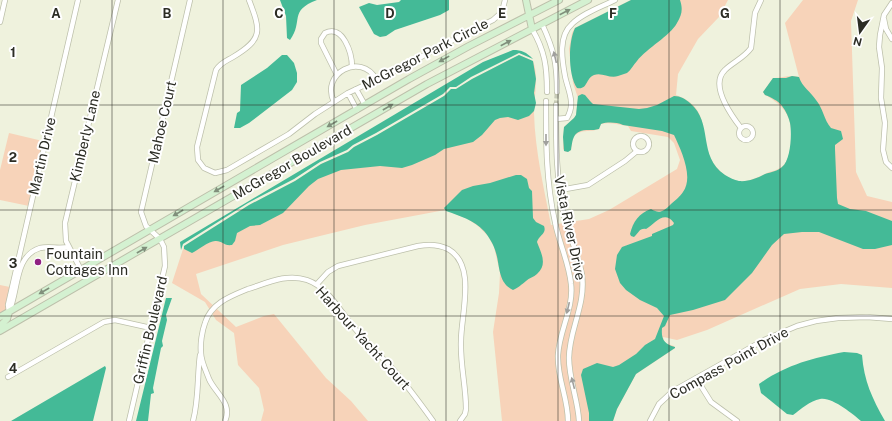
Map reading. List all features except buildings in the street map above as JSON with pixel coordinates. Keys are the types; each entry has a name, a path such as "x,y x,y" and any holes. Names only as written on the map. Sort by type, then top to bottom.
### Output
{"main road":[{"path":"526,0 532,29"},
{"name":"McGregor Boulevard","path":"0,317 469,46 559,0"},
{"name":"McGregor Boulevard","path":"0,332 427,84 588,0"},
{"path":"529,16 542,24"},
{"path":"0,326 7,319 9,312"}],"street":[{"path":"0,22 5,0"},
{"name":"Martin Drive","path":"9,312 8,304 78,0"},
{"name":"Kimberly Lane","path":"81,270 68,247 65,235 66,218 118,0"},
{"name":"Mahoe Court","path":"160,239 146,226 141,212 190,0"},
{"name":"McGregor Park Circle","path":"248,0 257,22 257,33 252,43 248,47 218,66 197,147 197,154 201,165 209,171 215,173 227,170 289,134 348,93 407,65 493,20 502,12 506,0"},
{"path":"556,119 567,118 571,106 571,94 565,77 562,48 566,31 576,20 615,0"},
{"path":"741,128 721,96 719,80 724,70 748,52 751,48 755,14 761,0"},
{"path":"892,3 884,15 879,41 882,74 881,98 885,122 883,150 886,162 892,168"},
{"path":"884,15 886,29 892,39"},
{"path":"542,24 551,42 556,60 557,92"},
{"path":"532,29 540,44 545,60 547,92"},
{"path":"337,75 321,43 321,39 325,32 332,30 340,33 350,52 352,67"},
{"path":"334,102 330,95 330,86 337,75 344,70 352,67 360,67 369,70 376,79"},
{"name":"McGregor Park Circle","path":"356,89 365,105"},
{"name":"McGregor Park Circle","path":"348,93 357,110"},
{"name":"Vista River Drive","path":"546,101 546,146 550,196 555,223 572,285 569,307 560,341 558,356 559,373 566,401 568,421"},
{"name":"Vista River Drive","path":"556,105 556,158 560,190 565,219 581,270 583,286 582,300 572,337 569,358 579,409 579,421"},
{"path":"560,190 588,185 637,151"},
{"name":"Griffin Boulevard","path":"129,421 165,266 164,247 160,239"},
{"path":"317,284 328,272 338,266 418,246 429,244 439,245 455,254 462,265 465,276 461,342 466,409 460,421"},
{"path":"9,312 13,304 22,265 27,255 40,248 68,247"},
{"name":"Harbour Yacht Court","path":"193,421 197,400 197,380 205,322 210,311 223,300 276,280 300,278 317,284 325,291 357,331 392,368 434,421"},
{"name":"Compass Point Drive","path":"650,421 656,409 667,396 764,340 797,326 816,321 838,318 867,317 892,319"},
{"path":"8,378 104,322 115,320 151,328"},
{"name":"Harbour Yacht Court","path":"201,353 209,379 227,406 228,413 225,421"},
{"path":"696,378 711,402 738,421"}],"shaded area":[{"path":"280,0 317,0 308,4 299,12 296,27 290,40 287,38 286,16"},
{"path":"401,0 449,0 449,10 440,15 395,30 386,36 380,37 374,34 359,7 369,3 377,5 399,2"},
{"path":"631,0 728,0 719,17 698,39 678,74 676,95 694,106 698,112 702,120 709,155 719,170 729,178 746,181 779,169 784,165 789,156 791,129 786,113 779,104 763,92 773,78 790,76 799,77 785,23 803,0 858,0 851,21 856,172 867,196 892,202 892,288 841,284 800,289 707,330 677,340 663,337 665,343 674,346 675,348 636,374 617,409 613,421 502,421 493,332 499,293 500,273 494,247 488,236 478,226 466,218 445,210 365,225 283,245 196,274 201,294 236,327 264,316 274,314 326,378 351,401 368,421 261,421 264,410 259,388 238,365 234,333 216,320 205,302 172,283 184,246 249,205 295,181 321,164 348,152 354,147 444,96 451,89 456,89 472,79 519,55 533,61 535,67 536,80 534,113 536,141 551,225 589,219 609,210 677,169 680,160 674,143 668,137 631,131 628,126 611,123 601,124 599,129 576,134 573,137 571,150 566,152 563,149 564,127 576,115 578,98 573,83 569,49 572,33 575,28"},
{"path":"631,0 680,0 682,6 681,15 674,28 646,51 627,73 615,77 597,74 589,79 585,86 577,88 572,75 570,58 571,41 575,28"},
{"path":"513,50 524,52 533,59 519,53 471,77 456,87 450,87 443,94 353,145 347,150 320,162 294,179 248,203 183,244 181,250 180,242 483,62"},
{"path":"282,55 287,55 294,63 297,73 297,82 292,90 249,123 240,128 234,128 237,113 240,111 241,85 267,68"},
{"path":"519,55 533,61 536,79 534,93 536,103 534,111 529,116 518,120 508,117 495,120 482,135 473,142 444,149 435,155 402,168 380,166 341,170 318,179 309,186 283,213 260,225 250,226 237,233 235,241 232,245 213,241 192,253 184,249 184,246 249,205 295,181 321,164 348,152 354,147 444,96 451,89 456,89 472,79"},
{"path":"792,76 799,77 802,84 814,97 831,128 841,131 843,139 835,145 838,204 850,209 866,211 892,221 892,245 875,249 863,249 819,232 784,234 772,245 752,273 725,300 693,310 670,315 665,326 662,328 662,335 666,343 675,348 636,374 617,409 613,421 589,421 589,413 581,375 583,369 597,363 613,367 619,365 636,354 645,345 655,339 664,316 657,308 640,300 626,290 620,283 615,269 617,255 622,247 652,236 652,234 673,225 674,223 670,219 663,217 646,229 640,230 634,237 630,234 635,222 643,213 651,209 659,212 663,211 679,197 686,186 687,171 680,148 674,135 662,131 615,123 603,123 599,129 580,131 573,138 571,150 568,152 564,151 564,127 576,115 578,96 582,94 585,95 593,104 639,109 657,105 674,96 683,98 697,111 702,120 708,149 711,159 716,167 732,179 746,181 778,170 785,164 789,153 791,139 789,119 781,104 765,95 763,92 773,78 786,78"},
{"path":"9,133 47,142 29,206 0,200 0,170"},
{"path":"516,175 521,175 527,179 529,188 532,191 533,218 536,222 544,226 545,229 544,233 537,242 543,258 540,270 536,275 513,290 508,287 502,279 495,250 484,231 471,221 446,211 444,208 462,190"},
{"path":"0,285 10,287 7,309 0,313"},
{"path":"166,298 172,298 166,315 167,320 162,341 163,346 161,348 153,388 154,393 151,394 148,421 136,421"},
{"path":"844,352 862,355 869,389 885,421 861,421 842,406 825,399 820,399 813,402 793,415 787,414 761,393 759,384 789,367 821,357"},
{"path":"105,366 106,368 93,421 11,421"}],"tunnel":[{"path":"556,105 557,92"}],"place":[{"name":"Fountain Cottages Inn","path":"38,262"}]}
